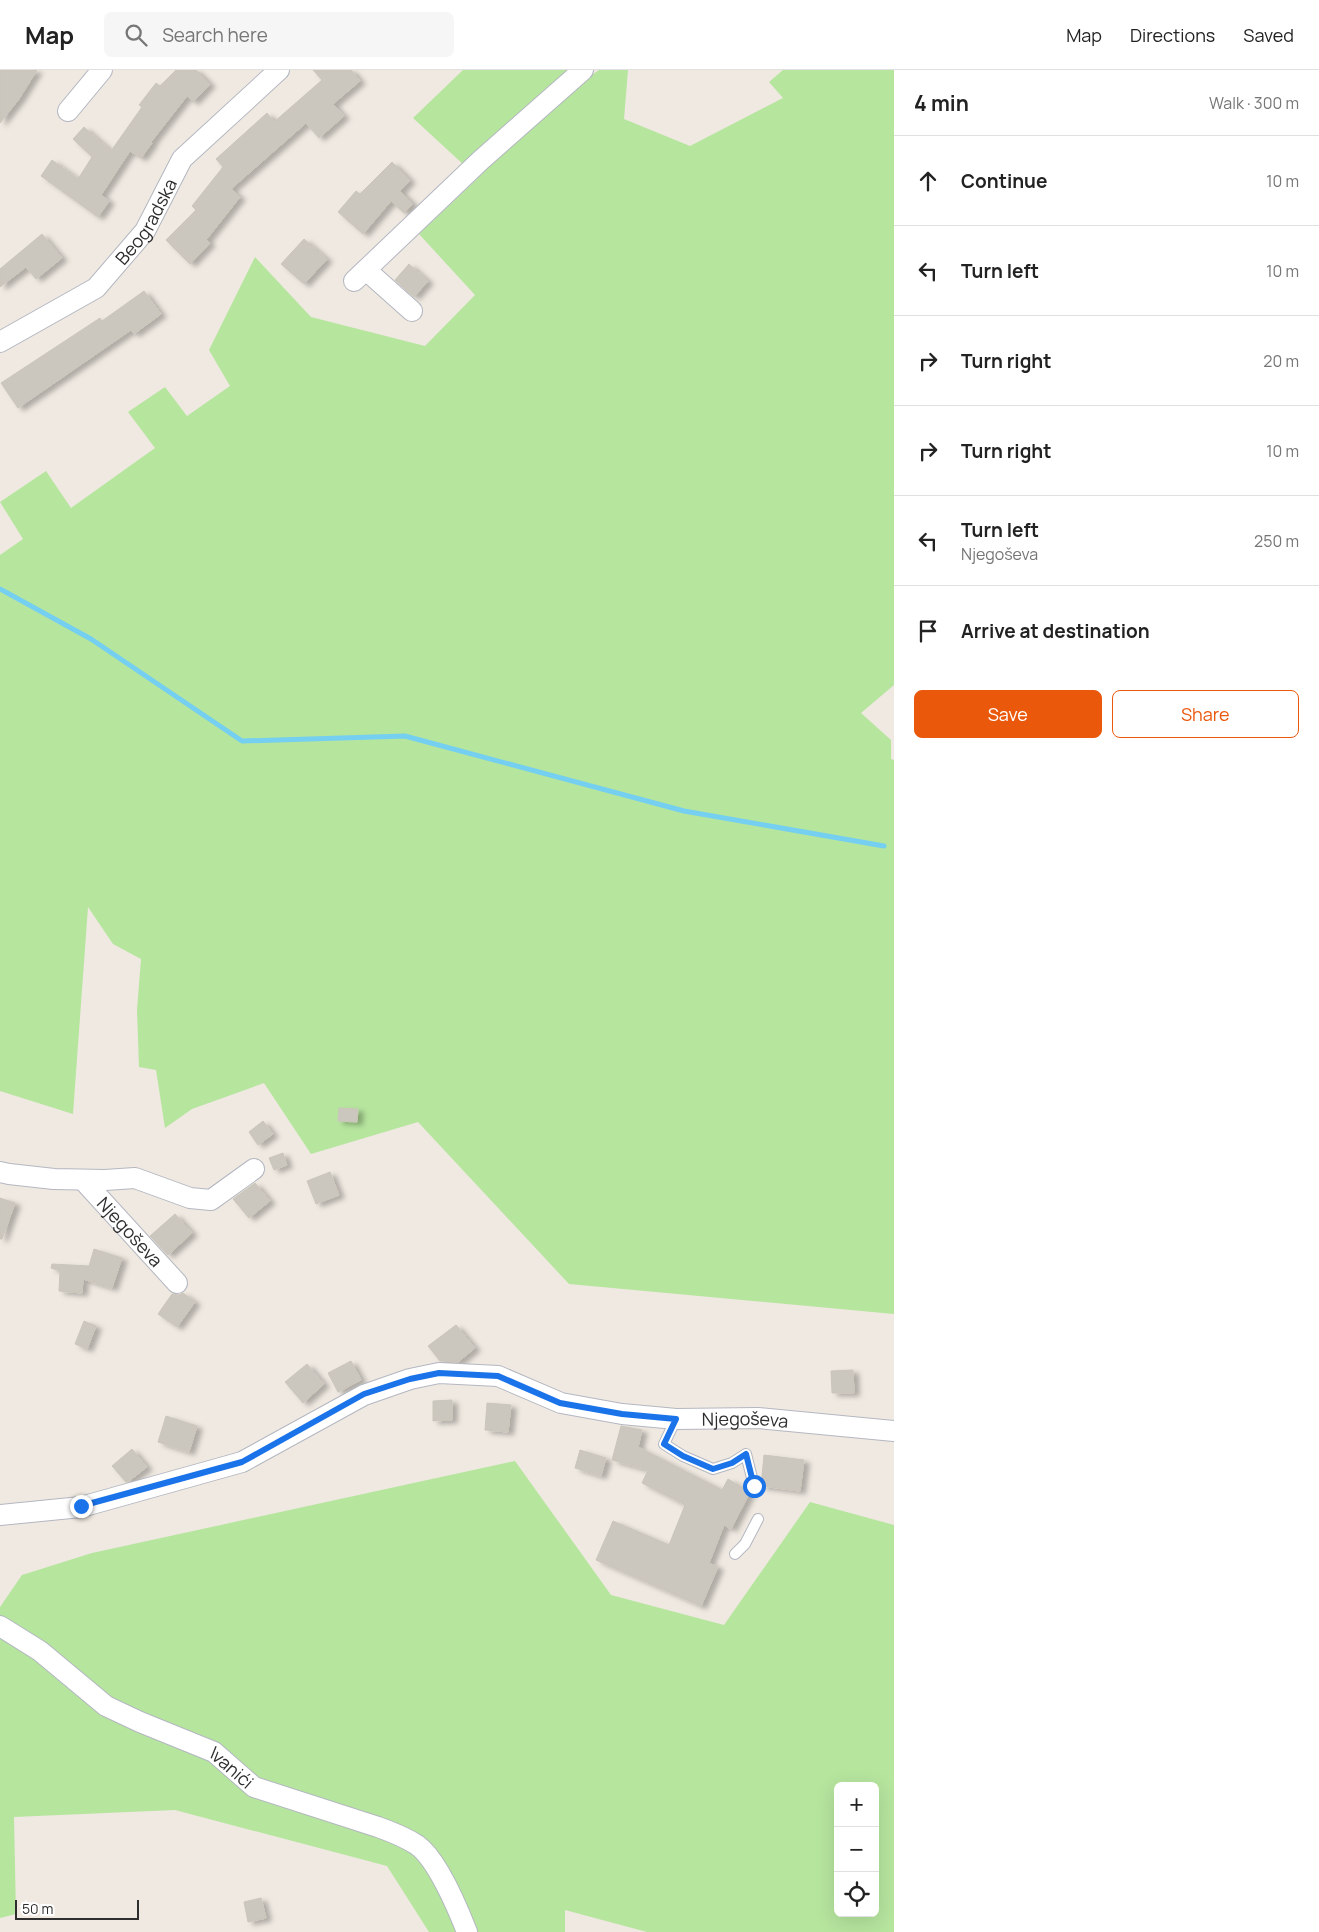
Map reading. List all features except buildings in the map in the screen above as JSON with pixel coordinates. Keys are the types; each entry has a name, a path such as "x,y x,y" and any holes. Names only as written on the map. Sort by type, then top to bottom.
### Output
{"street":[{"path":"68,111 102,70"},
{"path":"412,311 360,275 481,160 583,70"},
{"name":"Beogradska","path":"0,342 96,288 145,231 182,159 270,72"},
{"name":"Njegoševa","path":"0,1172 54,1179 136,1178 190,1198 211,1200 254,1169"},
{"name":"Njegoševa","path":"83,1180 177,1283"},
{"name":"Njegoševa","path":"0,1515 81,1506 242,1462 364,1394 410,1379 439,1373 498,1376 560,1403 622,1414 676,1419 758,1418 894,1431"},
{"name":"Ivanići","path":"0,1626 40,1651 106,1706 214,1752 254,1788 398,1834 418,1846 435,1864 467,1932"}],"lane":[{"path":"676,1419 664,1444 683,1456 713,1469 732,1463 746,1454 754,1486"},
{"path":"734,1554 746,1544 758,1519"}],"green space":[{"path":"463,70 581,70 589,77 599,70 628,70 624,119 690,146 783,98 769,82 783,70 894,70 894,685 861,713 891,740 891,759 894,760 894,1314 569,1284 418,1122 311,1154 264,1083 192,1109 165,1128 156,1070 139,1067 137,1010 141,959 113,944 88,907 73,1114 0,1091 0,555 23,539 0,502 46,471 71,508 155,448 128,412 165,387 187,416 230,386 209,350 255,257 311,317 425,346 475,295 419,234 478,178 413,118"},
{"path":"515,1461 611,1595 724,1625 810,1502 894,1525 894,1932 647,1932 565,1910 565,1932 429,1932 387,1866 175,1810 14,1817 16,1914 0,1918 0,1607 22,1575 92,1553"}],"waterway":[{"path":"0,589 91,639 242,741 405,736 684,811 884,846"}],"route":[{"path":"81,1506 242,1462 364,1394 410,1379 439,1373 498,1376 560,1403 622,1414 676,1419 664,1444 683,1456 713,1469 732,1463 746,1454 754,1486"}]}
